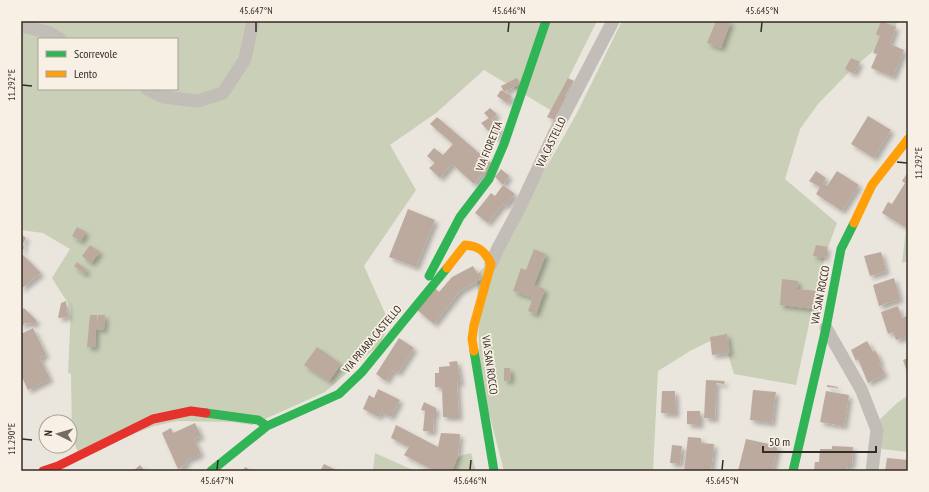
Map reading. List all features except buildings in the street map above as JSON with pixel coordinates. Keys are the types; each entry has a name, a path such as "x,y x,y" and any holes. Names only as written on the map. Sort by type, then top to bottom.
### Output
{"street":[{"path":"149,90 162,97 198,102 223,93 245,59 253,21"},
{"name":"VIA FIORETTA","path":"425,293 428,279 460,217 489,179 504,144 546,21"},
{"name":"VIA CASTELLO","path":"491,264 555,132 613,21"},
{"path":"21,26 48,32 58,38"},
{"name":"VIA SAN ROCCO","path":"793,471 826,328 841,249 872,185 908,139"},
{"name":"VIA PRIARA CASTELLO","path":"210,471 267,426 339,394 362,372 465,245 475,245 484,250 491,264"},
{"name":"VIA SAN ROCCO","path":"491,264 474,324 472,339 494,471"},
{"path":"826,328 861,389 877,430 872,471"},
{"path":"43,471 58,466 153,419 191,411 258,420 267,426"}],"green space":[{"path":"21,21 597,21 552,111 484,70 436,113 390,145 416,190 364,266 388,320 392,316 381,343 325,392 252,425 232,422 177,421 154,426 79,455 78,414 72,414 71,374 68,373 71,308 52,278 70,249 43,233 21,230"},
{"path":"622,21 897,21 896,27 879,46 849,72 818,104 800,129 785,179 837,223 819,277 796,385 734,374 722,335 690,351 658,371 653,471 504,471 480,379 477,275 502,246 577,113"},
{"path":"908,226 908,261 902,263 906,229"},
{"path":"908,395 908,452 882,449 871,428 896,404"},
{"path":"375,453 415,471 373,471"},
{"path":"471,453 476,471 446,471 456,459"}],"traffic: fast":[{"path":"429,276 460,217 489,179 504,144 546,21"},
{"path":"793,471 826,328 841,249 854,223"},
{"path":"211,471 267,426 339,394 362,372 447,268"},
{"path":"474,351 494,471"},
{"path":"206,413 258,420 267,426"}],"traffic: slow":[{"path":"854,223 872,185 908,139"},
{"path":"447,268 465,245 481,250 491,264 474,325 472,339 474,351"}],"traffic: jam":[{"path":"43,471 58,466 153,419 191,411 206,413"}]}
